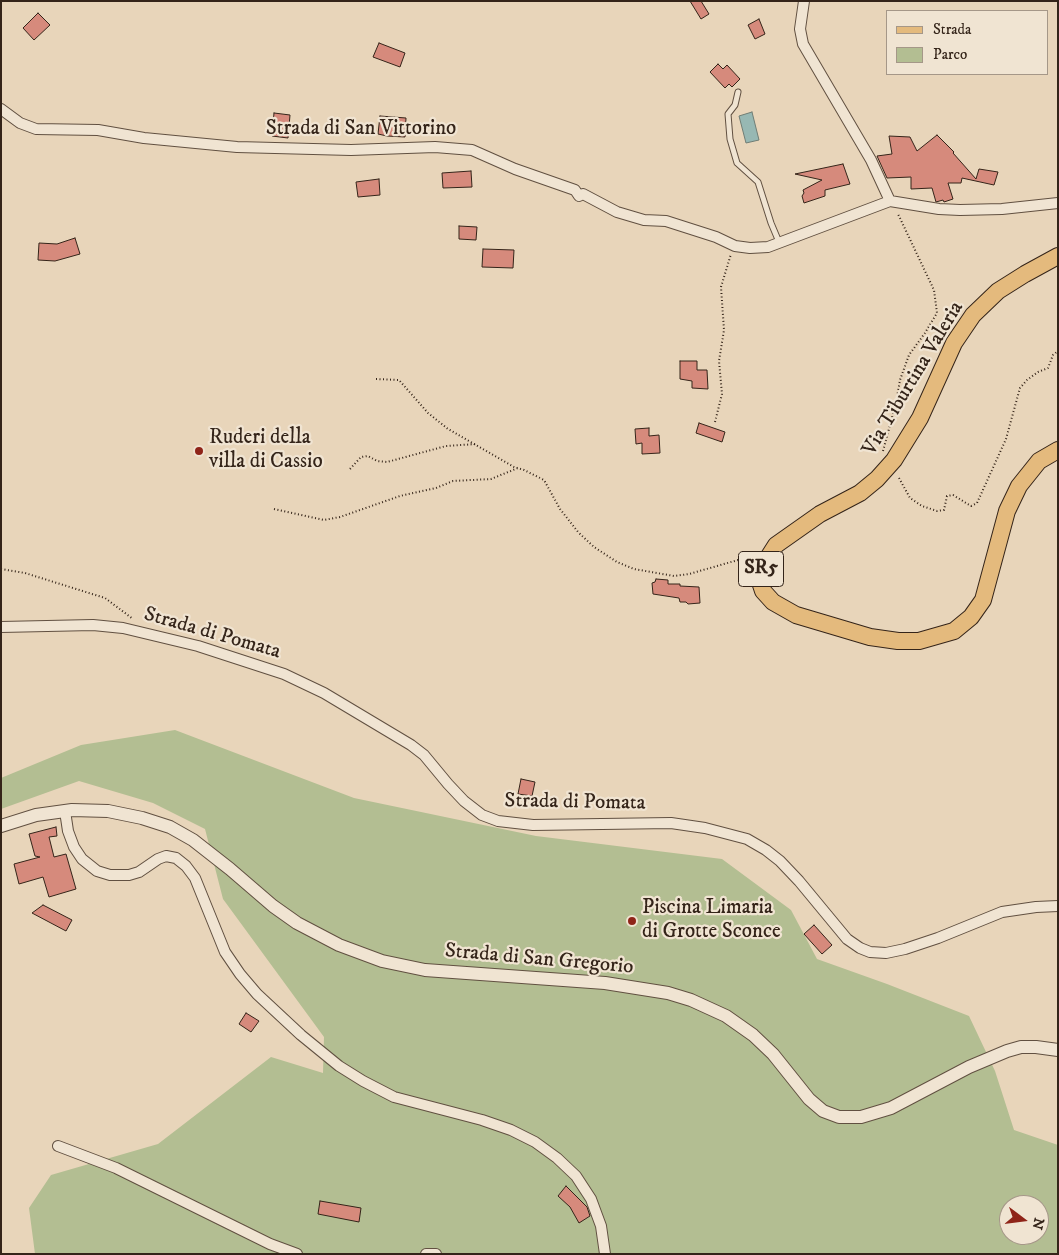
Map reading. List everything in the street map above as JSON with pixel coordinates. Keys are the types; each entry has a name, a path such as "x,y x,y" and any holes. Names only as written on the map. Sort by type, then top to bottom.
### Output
{"main road":[{"name":"Via Tiburtina Valeria","path":"1058,256 998,291 973,315 954,343 920,418 894,460 877,479 860,493 820,514 776,546 762,567 760,582 763,591 773,602 796,614 870,637 898,641 920,641 954,631 972,617 983,600 1007,511 1019,486 1039,461 1058,450"}],"street":[{"path":"804,1 800,29 803,44 871,160 891,202"},
{"name":"Strada di San Vittorino","path":"1,109 20,124 40,130 93,130 144,138 237,147 351,150 435,147 472,150 515,170 575,190 579,196 583,194 617,212 644,220 666,221 732,245 758,248 768,247 891,202 960,210 1002,209 1058,204"},
{"name":"Strada di Pomata","path":"1,627 93,625 123,628 203,647 284,674 324,693 412,745 427,758 464,801 482,815 498,821 533,825 679,824 729,833 747,839 780,861 847,939 870,952 886,953 905,949 1002,912 1058,906"},
{"name":"Strada di San Gregorio","path":"1,826 29,817 65,811 100,810 150,820 176,830 207,850 292,920 339,945 382,962 425,970 605,983 668,993 691,1000 726,1016 753,1035 773,1054 809,1099 823,1111 836,1117 861,1117 891,1108 960,1071 1007,1051 1021,1047 1036,1046 1058,1050"},
{"path":"65,811 68,831 74,847 86,863 97,871 110,875 128,875 139,872 158,858 166,856 176,858 184,863 196,878 222,943 240,974 301,1035 339,1066 394,1097 482,1120 511,1130 535,1142 557,1158 576,1176 591,1199 601,1226 605,1254"},
{"path":"58,1146 111,1165 270,1244 297,1254"},
{"path":"426,1254 436,1254"}],"lane":[{"path":"738,92 735,105 728,114 730,139 737,163 758,182 771,224 780,242"}],"path":[{"path":"881,456 896,403 900,380 909,355 937,313 934,290 891,202"},
{"path":"715,422 722,394 719,361 724,330 721,288 732,245"},
{"path":"899,478 910,498 922,506 938,511 944,510 947,496 953,495 971,506 977,503 1006,440 1020,388 1026,380 1048,368 1058,351"},
{"path":"376,379 399,380 428,413 448,429 518,468 544,480 560,509 578,532 594,547 617,562 634,569 674,576 690,574 745,558 758,557"},
{"path":"350,469 361,458 368,456 377,461 387,462 446,446 477,444"},
{"path":"274,509 324,520 340,517 400,496 436,488 453,480 492,479 518,468"},
{"path":"1,569 25,573 104,598 134,620"}],"green space":[{"path":"175,730 354,798 536,836 722,859 791,910 817,959 969,1016 995,1071 1014,1130 1058,1145 1058,1254 35,1254 29,1208 51,1175 158,1144 271,1057 323,1073 324,1037 223,899 205,829 153,803 79,781 1,809 1,778 81,745"}],"water":[{"path":"752,112 759,140 746,143 739,116"}],"building":[{"path":"690,1 701,1 709,14 701,19"},
{"path":"38,13 50,25 34,40 23,28"},
{"path":"759,19 765,34 755,39 748,25"},
{"path":"379,43 405,53 400,67 373,57"},
{"path":"718,64 723,69 727,65 740,79 732,87 729,84 725,88 710,72"},
{"path":"274,113 290,115 288,138 272,136"},
{"path":"380,116 406,118 405,137 378,134"},
{"path":"937,135 976,179 979,169 998,172 994,185 962,178 961,183 948,183 953,199 936,202 932,188 911,189 911,177 887,178 877,156 892,154 889,136 910,137 917,151"},
{"path":"843,164 850,184 825,190 825,196 804,203 803,190 822,180 795,174"},
{"path":"471,171 472,187 443,188 442,173"},
{"path":"379,179 380,195 358,197 356,182"},
{"path":"459,226 477,227 476,240 459,239"},
{"path":"75,238 80,254 55,261 38,260 39,243 57,244"},
{"path":"483,249 514,250 513,268 482,267"},
{"path":"680,361 697,361 697,370 707,370 708,389 692,388 692,381 680,379"},
{"path":"699,423 725,432 722,442 696,433"},
{"path":"649,428 649,436 659,435 660,453 642,454 642,443 636,444 635,429"},
{"path":"656,579 668,580 668,584 699,587 700,603 688,604 680,602 679,598 653,594 652,583"},
{"path":"521,779 535,782 532,796 518,794"},
{"path":"56,827 57,836 49,837 54,857 66,854 76,889 49,897 43,877 19,884 14,864 40,857 35,856 29,834"},
{"path":"43,905 72,920 66,931 32,913"},
{"path":"814,925 832,945 822,954 804,934"},
{"path":"246,1013 259,1021 251,1032 239,1024"},
{"path":"566,1186 587,1207 590,1216 579,1223 570,1207 558,1196"},
{"path":"320,1201 361,1208 359,1222 318,1214"}],"place":[{"name":"Ruderi della villa di Cassio","path":"199,451"},
{"name":"Piscina Limaria di Grotte Sconce","path":"632,921"}]}
